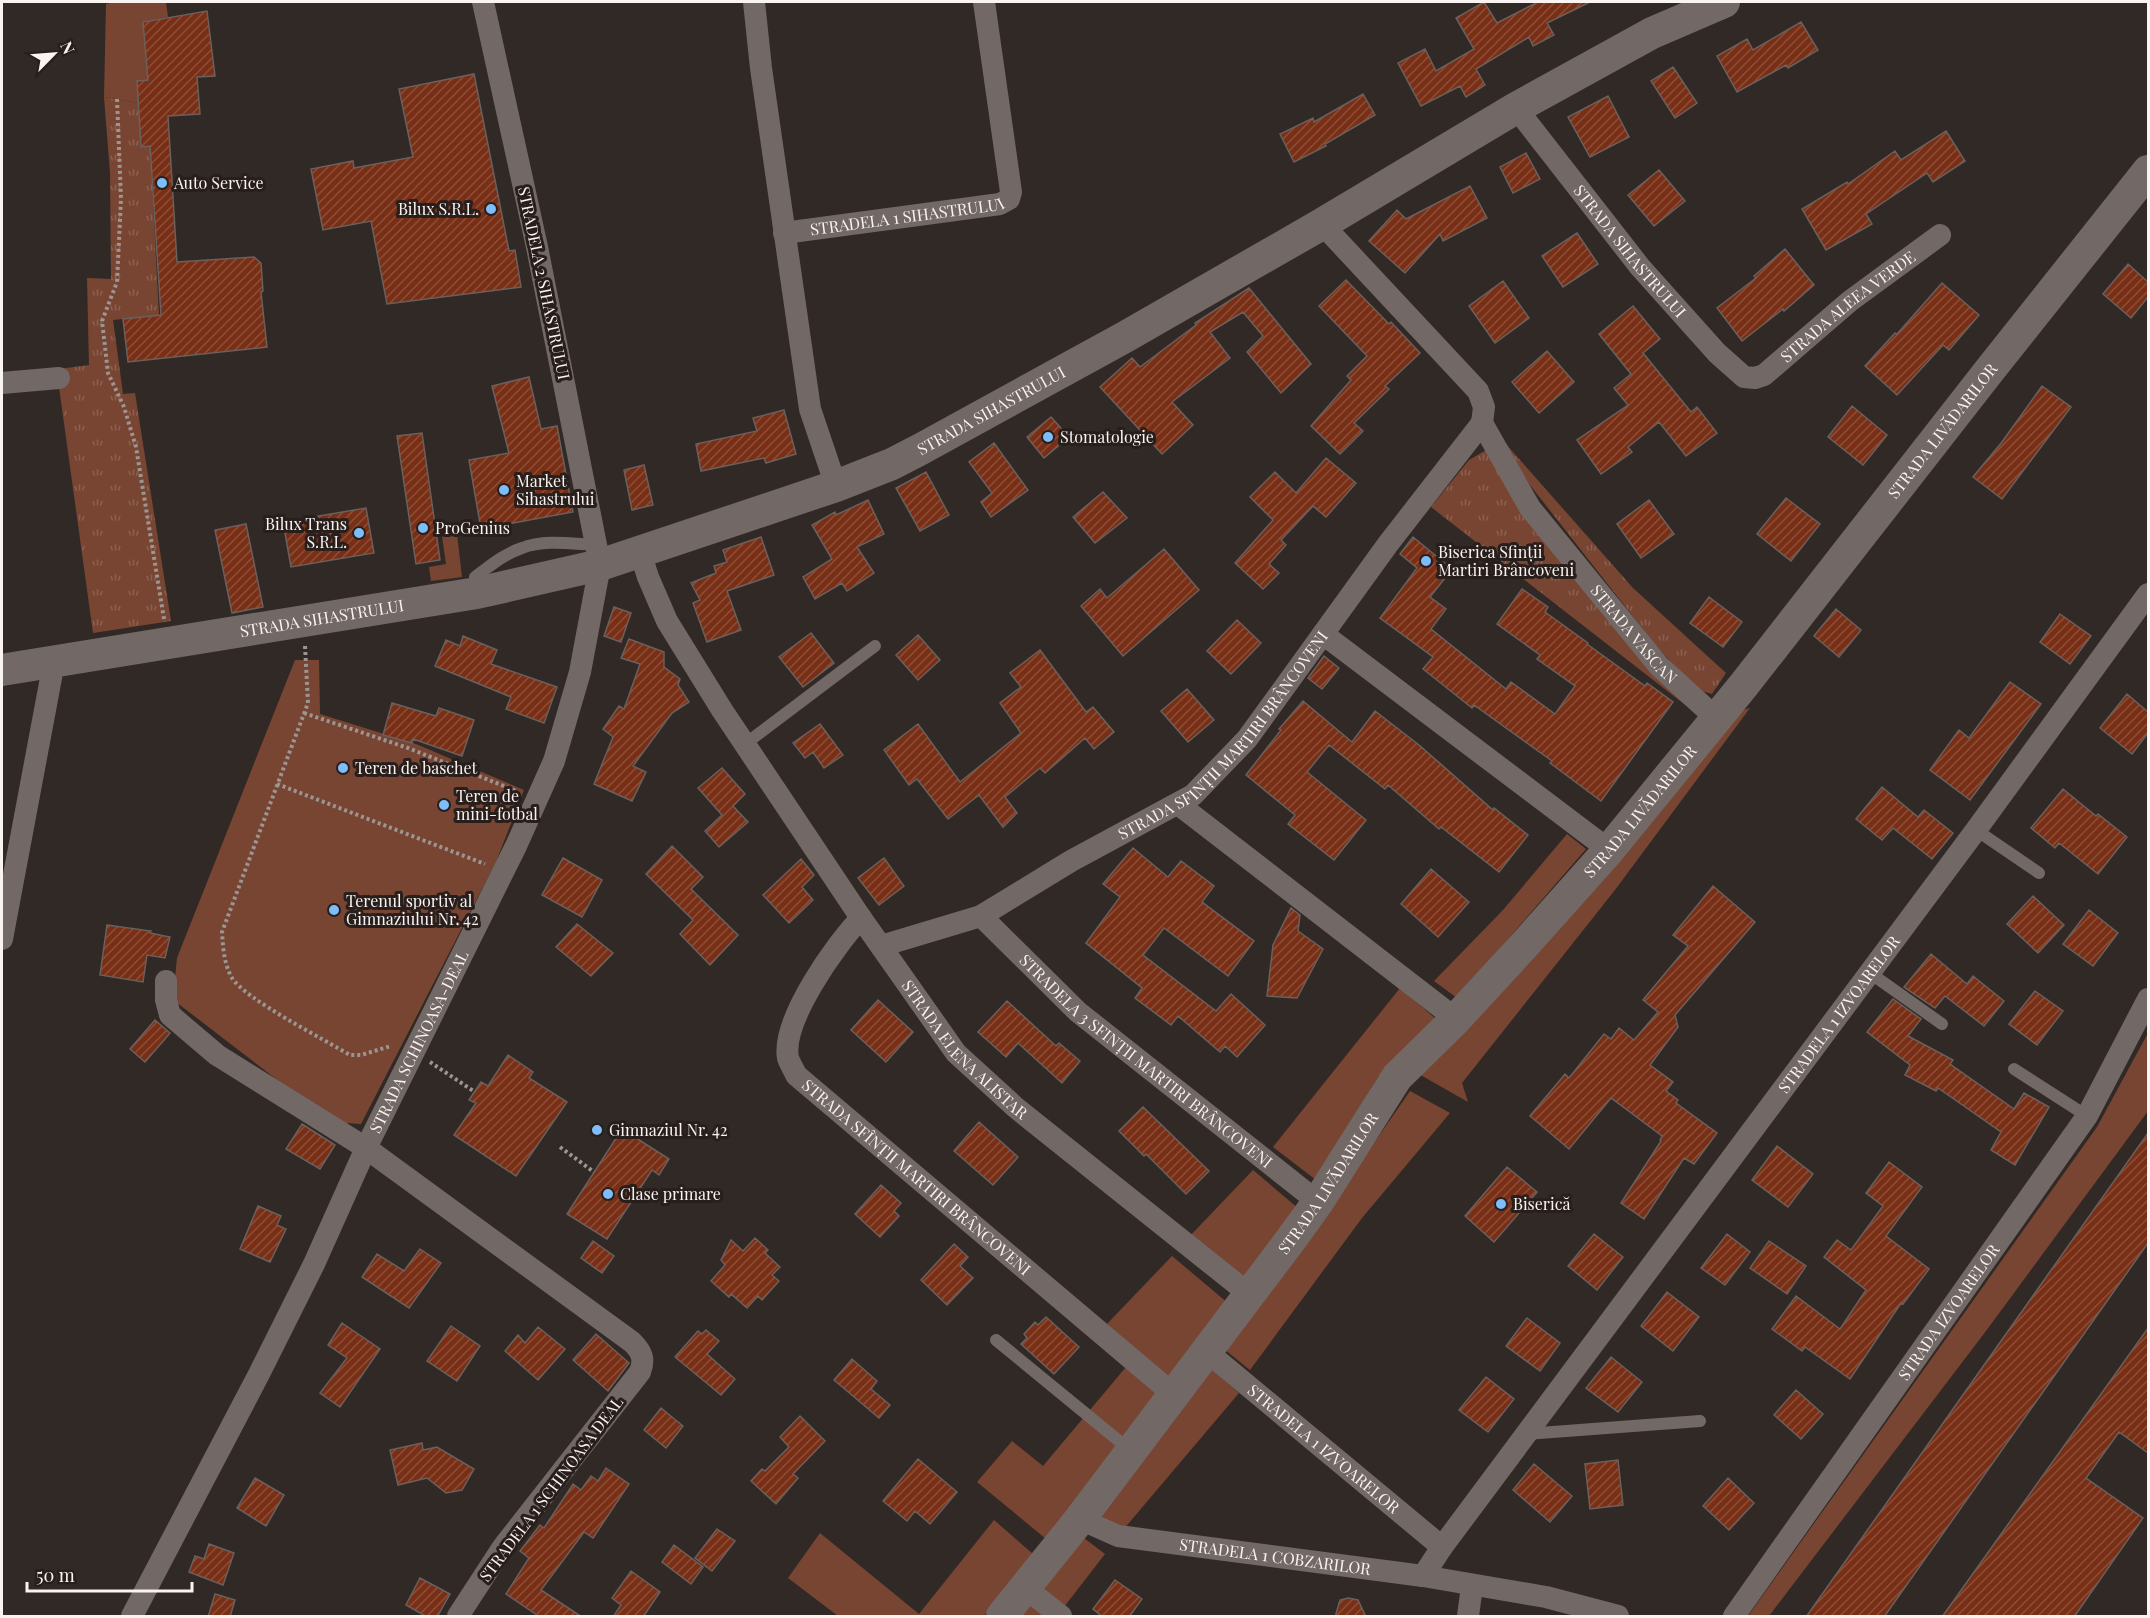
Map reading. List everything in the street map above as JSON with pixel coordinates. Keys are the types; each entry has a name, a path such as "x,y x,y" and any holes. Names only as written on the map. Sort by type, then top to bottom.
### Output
{"street":[{"name":"STRADELA 2 SIHASTRULUI","path":"483,2 537,247 598,555"},
{"path":"754,2 761,68 810,409 836,486"},
{"name":"STRADELA 1 SIHASTRULUI","path":"784,233 1000,204 1009,199 1011,192 984,2"},
{"name":"STRADA SIHASTRULUI","path":"2,670 477,593 598,555 640,552 836,486 892,464 921,449 1125,337 1322,224 1516,108 1652,33 1724,2"},
{"name":"STRADA SIHASTRULUI","path":"1516,108 1648,275 1733,368 1744,377 1755,378"},
{"name":"STRADA LIVĂDARILOR","path":"1002,1617 1080,1519 1318,1202 1397,1077 1456,1019 1609,850 2148,171"},
{"path":"1322,224 1478,391 1484,407 1482,423"},
{"name":"STRADA ALEEA VERDE","path":"1755,378 1764,375 1850,302 1940,235"},
{"path":"2,383 59,378"},
{"name":"STRADA VASCAN","path":"1482,423 1530,508 1659,666 1716,718"},
{"name":"STRADA SFINȚII MARTIRI BRÂNCOVENI","path":"881,946 981,916 1071,861 1193,795 1247,739 1388,544 1482,423"},
{"path":"640,552 648,578 667,621 745,744"},
{"name":"STRADA SCHINOASA-DEAL","path":"132,1617 314,1263 366,1148 516,846 554,761 580,672 598,555"},
{"name":"STRADELA 1 IZVOARELOR","path":"1423,1575 1442,1546 1870,973 2148,594"},
{"path":"1323,634 1609,850"},
{"path":"2,939 54,662"},
{"name":"STRADA ELENA ALISTAR","path":"745,744 861,918 956,1053 1016,1107 1249,1294"},
{"path":"1178,804 1456,1019"},
{"name":"STRADELA 3 SFINȚII MARTIRI BRÂNCOVENI","path":"981,916 1078,1012 1318,1202"},
{"name":"STRADA SFÎNȚII MARTIRI BRÂNCOVENI","path":"861,918 844,935 825,962 800,1008 790,1038 788,1058 796,1075 1173,1394"},
{"name":"STRADA SCHINOASA-DEAL","path":"166,981 166,1000 170,1015 209,1048 366,1148 632,1342 641,1351 644,1363"},
{"name":"STRADA IZVOARELOR","path":"1734,1617 2087,1116 2148,999"},
{"name":"STRADELA 1 IZVOARELOR","path":"1206,1351 1442,1546"},
{"name":"STRADELA 1 SCHINOASA DEAL","path":"458,1617 503,1547 640,1372 644,1363"},
{"name":"STRADELA 1 COBZARILOR","path":"1080,1519 1118,1536 1423,1575 1472,1586"},
{"path":"1468,1617 1472,1586 1546,1597 1618,1617"},
{"path":"1024,1587 1061,1617"}],"lane":[{"path":"475,577 504,556 525,546 552,543 598,555"},
{"path":"745,744 875,646"},
{"path":"1976,830 2039,873"},
{"path":"1870,973 1942,1024"},
{"path":"2014,1069 2087,1116"},
{"path":"996,1340 1131,1451"},
{"path":"1526,1434 1700,1421"}],"path":[{"path":"117,99 121,199 117,282 102,321 108,374 124,407 136,447 168,644"},
{"path":"304,621 308,703 222,932 224,958 233,979 250,995 350,1055 361,1055 394,1046"},
{"path":"304,713 408,748 514,789"},
{"path":"277,784 486,864"},
{"path":"425,1059 475,1092"},
{"path":"560,1147 594,1172"}],"green space":[{"path":"166,2 168,17 143,22 148,80 139,103 104,97 106,4"},
{"path":"104,97 139,103 150,146 159,315 113,320 123,394 135,393 171,621 93,633 59,387 59,369 89,365 87,278 111,279 110,173"},
{"path":"1498,435 1633,588 1726,673 1712,694 1695,689 1653,642 1530,485"},
{"path":"1488,449 1693,711 1431,507 1469,460"},
{"path":"457,534 462,577 431,581 429,567 446,564 442,536"},
{"name":"Terenul sportiv al Gimnaziului Nr. 42","path":"295,660 319,660 320,714 416,744 524,790 496,862 361,1124 332,1122 176,1002 177,958"},
{"path":"1750,708 1615,890 1462,1083 1468,1102 1417,1073 1731,713"},
{"path":"1567,834 1586,849 1457,998 1434,981 1503,910"},
{"path":"1400,988 1436,1019 1378,1077 1316,1180 1273,1147"},
{"path":"2148,1033 2148,1111 1986,1331 1769,1616 1748,1616 2097,1127"},
{"path":"1410,1091 1450,1113 1362,1218 1250,1370 1224,1349 1296,1256"},
{"path":"1253,1170 1299,1209 1245,1283 1188,1238"},
{"path":"1172,1256 1229,1304 1171,1380 1107,1324"},
{"path":"1126,1367 1157,1392 1046,1539 977,1482 1012,1441 1043,1466"},
{"path":"1210,1368 1239,1393 1123,1530 1096,1513"},
{"path":"994,1520 1033,1554 984,1616 838,1616 788,1578 820,1533 919,1614"},
{"path":"1080,1535 1105,1554 1057,1616 1017,1616"}],"building":[{"path":"1484,2 1497,23 1538,2 1590,2 1547,23 1554,35 1533,46 1529,37 1476,69 1485,85 1466,97 1460,86 1421,106 1398,63 1425,49 1436,71 1474,49 1456,18"},
{"path":"207,11 215,76 197,77 200,114 168,116 177,262 254,257 261,263 263,291 261,292 267,347 128,362 123,319 161,315 150,146 141,147 137,81 148,80 143,22"},
{"path":"1801,22 1818,50 1788,68 1786,65 1737,92 1717,56 1747,39 1753,50"},
{"path":"1673,67 1697,103 1675,118 1651,81"},
{"path":"474,74 509,251 515,250 521,287 387,304 371,221 323,230 311,169 353,161 354,168 413,157 399,89"},
{"path":"1363,94 1375,115 1325,144 1326,146 1294,162 1280,134 1313,118 1314,122"},
{"path":"1608,96 1629,137 1590,157 1568,117"},
{"path":"1946,131 1965,161 1933,182 1927,173 1866,214 1872,224 1826,250 1802,209 1847,182 1848,184 1895,151 1901,160"},
{"path":"1526,153 1540,179 1513,193 1500,167"},
{"path":"1659,170 1685,201 1654,226 1628,195"},
{"path":"1470,186 1487,218 1443,241 1440,234 1405,273 1369,241 1397,210 1406,219"},
{"path":"1577,233 1598,264 1563,287 1542,256"},
{"path":"1785,249 1814,285 1784,311 1783,309 1742,341 1717,308 1756,278 1754,276"},
{"path":"2128,264 2148,282 2148,297 2131,318 2103,294"},
{"path":"1346,280 1420,353 1385,386 1389,389 1354,423 1363,431 1340,454 1311,426 1351,380 1347,376 1367,356 1319,306"},
{"path":"1503,281 1529,318 1495,343 1469,306"},
{"path":"1942,283 1979,315 1949,350 1943,345 1897,395 1865,366"},
{"path":"1249,288 1311,364 1281,393 1247,352 1263,336 1243,312 1210,332 1230,358 1172,402 1193,425 1162,454 1100,387 1132,358 1140,367 1196,325 1195,323"},
{"path":"1633,306 1660,339 1643,353 1691,412 1697,407 1717,433 1686,456 1659,422 1628,447 1632,452 1601,474 1577,440 1628,405 1614,388 1631,374 1599,334"},
{"path":"1547,351 1574,382 1539,413 1512,382"},
{"path":"529,377 541,429 557,426 573,512 481,529 469,460 509,453 492,386"},
{"path":"2042,386 2071,407 2002,499 1973,477 2002,442"},
{"path":"1852,406 1887,435 1863,465 1828,437"},
{"path":"784,410 796,454 766,463 764,458 701,471 696,444 757,431 753,418"},
{"name":"Stomatologie","path":"1051,417 1069,437 1044,458 1027,437"},
{"path":"422,433 440,560 416,564 397,436"},
{"path":"994,443 1028,490 991,517 981,502 992,493 969,462"},
{"path":"1326,458 1356,483 1326,517 1313,506 1281,540 1286,545 1269,564 1279,573 1263,589 1235,563 1273,520 1250,497 1275,472 1296,493"},
{"path":"644,465 653,505 632,510 624,470"},
{"path":"926,472 949,515 920,531 896,488"},
{"path":"1103,492 1127,518 1095,543 1073,517"},
{"path":"1786,498 1820,524 1791,561 1757,534"},
{"path":"868,500 884,534 857,547 874,573 847,591 842,583 815,599 803,577 832,559 812,525 835,512 836,515"},
{"path":"1649,500 1674,534 1641,558 1617,524"},
{"path":"366,508 374,553 291,567 283,522"},
{"path":"246,524 263,607 232,613 215,530"},
{"path":"761,537 774,575 727,591 741,630 707,642 693,603 700,600 691,583 716,573 714,566 727,562 723,550"},
{"path":"1413,537 1452,569 1430,597 1446,609 1431,629 1506,689 1511,682 1555,714 1575,686 1537,659 1540,655 1497,624 1522,589 1548,607 1545,612 1587,644 1645,686 1647,683 1673,702 1601,801 1550,763 1552,761 1474,705 1472,708 1423,669 1433,657 1380,618 1417,568 1400,554"},
{"path":"1164,549 1199,590 1123,656 1081,606 1100,589 1107,598"},
{"path":"1709,597 1742,622 1723,647 1690,623"},
{"path":"614,607 631,613 621,642 604,636"},
{"path":"1836,609 1861,630 1839,657 1814,636"},
{"path":"2060,614 2091,636 2070,664 2040,642"},
{"path":"1237,620 1261,643 1231,674 1207,651"},
{"path":"811,633 834,663 803,687 779,657"},
{"path":"918,635 940,660 918,680 896,655"},
{"path":"463,636 497,650 491,664 557,687 544,723 506,709 511,697 435,666 446,640 460,646"},
{"path":"629,639 664,652 664,667 680,679 678,685 689,702 672,713 633,766 646,772 632,801 594,784 613,737 603,729 619,706 624,709 640,664 621,658"},
{"path":"1040,650 1086,712 1093,707 1114,732 1094,749 1085,738 1045,773 1040,768 1005,797 1017,813 1003,827 979,795 948,819 917,779 909,785 884,750 918,724 960,782 1021,733 1000,703 1021,687 1010,673"},
{"path":"1324,656 1339,668 1322,689 1308,678"},
{"path":"2010,682 2041,704 1970,800 1930,770 1959,730 1969,738"},
{"path":"1187,689 1214,720 1188,742 1161,711"},
{"path":"2127,694 2148,712 2148,733 2132,754 2100,728"},
{"path":"1303,701 1352,742 1375,711 1419,745 1493,810 1494,808 1528,835 1499,872 1441,827 1439,829 1388,785 1385,789 1329,745 1307,772 1366,820 1334,860 1288,824 1295,815 1246,775 1281,730 1279,729"},
{"path":"392,703 436,716 439,708 474,720 462,756 413,739 412,743 383,735"},
{"path":"820,724 843,755 824,768 813,752 805,758 793,743"},
{"path":"722,768 745,794 733,806 748,822 719,847 705,831 722,815 698,788"},
{"path":"1882,787 1918,817 1924,810 1953,833 1932,859 1893,828 1882,840 1856,819"},
{"path":"2063,789 2127,837 2098,874 2059,843 2055,848 2031,828"},
{"path":"672,846 703,877 691,889 738,935 710,965 680,934 693,920 646,874"},
{"path":"1133,848 1168,877 1181,861 1214,886 1202,902 1254,941 1228,976 1164,928 1143,955 1216,1011 1231,994 1265,1025 1237,1057 1225,1046 1220,1052 1178,1016 1171,1025 1135,998 1142,988 1086,943 1120,897 1103,884"},
{"path":"563,858 602,880 582,917 542,895"},
{"path":"884,858 904,886 879,905 858,878"},
{"path":"801,859 814,875 802,887 813,900 789,923 763,895"},
{"path":"1431,869 1469,902 1438,937 1401,904"},
{"path":"1713,886 1755,922 1675,1015 1678,1027 1650,1065 1673,1082 1666,1091 1678,1100 1676,1103 1717,1133 1694,1164 1684,1158 1644,1219 1621,1203 1662,1136 1611,1098 1569,1149 1530,1116 1565,1074 1569,1078 1604,1034 1611,1039 1619,1028 1634,1040 1658,1012 1643,1000 1688,946 1673,935"},
{"path":"2033,896 2064,925 2038,953 2007,924"},
{"path":"1291,908 1300,915 1298,931 1323,949 1297,998 1267,996 1273,945"},
{"path":"2089,910 2118,933 2093,966 2063,944"},
{"path":"577,924 613,953 591,976 556,947"},
{"path":"107,925 151,931 150,933 170,937 165,958 147,955 143,982 100,975"},
{"path":"1931,954 1967,984 1973,976 2004,1001 1984,1026 1945,996 1935,1008 1904,987"},
{"path":"2035,991 2063,1011 2037,1045 2009,1024"},
{"path":"1893,999 1921,1019 1908,1036 1953,1060 1950,1064 2014,1109 2024,1093 2049,1107 2015,1165 1991,1150 2001,1132 1938,1088 1936,1091 1905,1075 1910,1065 1867,1032"},
{"path":"878,1000 913,1032 886,1062 851,1030"},
{"path":"1007,1001 1056,1046 1059,1043 1080,1061 1062,1083 1018,1043 1006,1057 978,1032"},
{"path":"155,1020 170,1033 145,1062 130,1049"},
{"path":"508,1055 533,1072 529,1078 567,1102 516,1176 454,1135 476,1103 469,1100 481,1082 488,1086"},
{"path":"1143,1107 1209,1171 1186,1194 1119,1131"},
{"path":"979,1122 1018,1157 993,1185 954,1151"},
{"path":"302,1124 335,1145 320,1169 286,1149"},
{"name":"Clase primare","path":"622,1129 669,1159 659,1175 652,1170 607,1239 567,1214"},
{"path":"2148,1133 2148,1243 1884,1617 1806,1617"},
{"path":"1777,1146 1813,1174 1788,1207 1752,1180"},
{"path":"1889,1162 1922,1187 1886,1236 1929,1269 1903,1304 1901,1303 1850,1379 1805,1347 1802,1351 1772,1329 1796,1296 1840,1329 1866,1290 1824,1257 1837,1240 1851,1250 1883,1206 1866,1193"},
{"name":"Biserică","path":"1507,1167 1537,1192 1494,1242 1465,1216"},
{"path":"881,1185 901,1203 894,1211 899,1216 880,1237 855,1214"},
{"path":"258,1206 281,1216 277,1225 286,1229 270,1262 240,1249"},
{"path":"1594,1234 1623,1257 1597,1290 1568,1266"},
{"path":"1727,1234 1750,1252 1725,1285 1701,1268"},
{"path":"755,1238 768,1250 765,1253 780,1267 772,1275 779,1281 762,1300 758,1296 747,1308 731,1294 729,1297 711,1281 725,1265 721,1260 731,1240 743,1251"},
{"path":"593,1241 614,1256 602,1273 581,1258"},
{"path":"1769,1241 1806,1266 1787,1294 1750,1268"},
{"path":"954,1244 968,1257 960,1266 973,1278 947,1305 921,1280"},
{"path":"420,1249 441,1263 409,1308 362,1277 377,1254 404,1271"},
{"path":"1667,1292 1699,1317 1673,1351 1641,1326"},
{"path":"1046,1317 1079,1347 1054,1374 1021,1344 1027,1338 1024,1334 1035,1322 1038,1325"},
{"path":"1527,1318 1560,1343 1540,1371 1506,1346"},
{"path":"342,1323 380,1349 340,1407 320,1393 347,1358 328,1345"},
{"path":"451,1326 480,1346 457,1381 427,1361"},
{"path":"538,1327 565,1349 538,1380 505,1351 518,1335 525,1343"},
{"path":"2148,1328 2148,1453 2119,1432 2086,1478 2143,1518 2074,1617 1942,1617"},
{"path":"706,1330 719,1341 707,1354 735,1379 721,1395 675,1357 698,1331 702,1334"},
{"path":"596,1334 629,1363 608,1391 573,1360"},
{"path":"1611,1357 1642,1382 1618,1412 1586,1388"},
{"path":"852,1359 877,1381 871,1389 890,1405 879,1418 834,1380"},
{"path":"1486,1377 1514,1399 1488,1432 1459,1410"},
{"path":"1796,1390 1823,1414 1801,1439 1774,1415"},
{"path":"661,1408 683,1426 666,1448 644,1430"},
{"path":"800,1416 825,1441 793,1474 798,1478 776,1504 751,1481 762,1469 765,1471 789,1447 780,1437"},
{"path":"422,1443 423,1450 437,1447 474,1469 462,1490 446,1493 427,1478 398,1485 390,1450"},
{"path":"918,1459 957,1492 930,1524 915,1511 907,1521 883,1501"},
{"path":"1618,1460 1623,1505 1590,1509 1585,1464"},
{"path":"1534,1464 1572,1496 1550,1522 1513,1490"},
{"path":"606,1468 629,1484 593,1538 584,1532 541,1590 582,1617 540,1617 506,1594 529,1558 520,1551 540,1525 544,1528 573,1484 581,1490 591,1476 598,1481"},
{"path":"255,1478 284,1495 266,1526 237,1508"},
{"path":"1728,1478 1754,1503 1729,1530 1703,1506"},
{"path":"717,1529 735,1541 712,1571 695,1558"},
{"path":"209,1544 234,1553 223,1585 189,1572 195,1556 204,1559"},
{"path":"674,1545 703,1567 691,1584 662,1562"},
{"path":"631,1571 660,1592 643,1617 613,1617 621,1605 612,1598"},
{"path":"420,1578 450,1594 437,1617 427,1617 406,1605"},
{"path":"1115,1580 1142,1599 1129,1617 1103,1617 1093,1609"},
{"path":"215,1594 235,1600 230,1617 208,1617"},
{"path":"1348,1598 1358,1600 1366,1617 1335,1617 1340,1600"}],"place":[{"name":"Auto Service","path":"162,183"},
{"name":"Bilux S.R.L.","path":"491,209"},
{"name":"Stomatologie","path":"1048,437"},
{"name":"Market Sihastrului","path":"504,490"},
{"name":"ProGenius","path":"423,528"},
{"name":"Bilux Trans S.R.L.","path":"359,533"},
{"name":"Biserica Sfinții Martiri Brâncoveni","path":"1426,561"},
{"name":"Teren de baschet","path":"343,768"},
{"name":"Teren de mini-fotbal","path":"444,805"},
{"name":"Terenul sportiv al Gimnaziului Nr. 42","path":"334,910"},
{"name":"Gimnaziul Nr. 42","path":"597,1130"},
{"name":"Clase primare","path":"608,1194"},
{"name":"Biserică","path":"1501,1204"}]}
